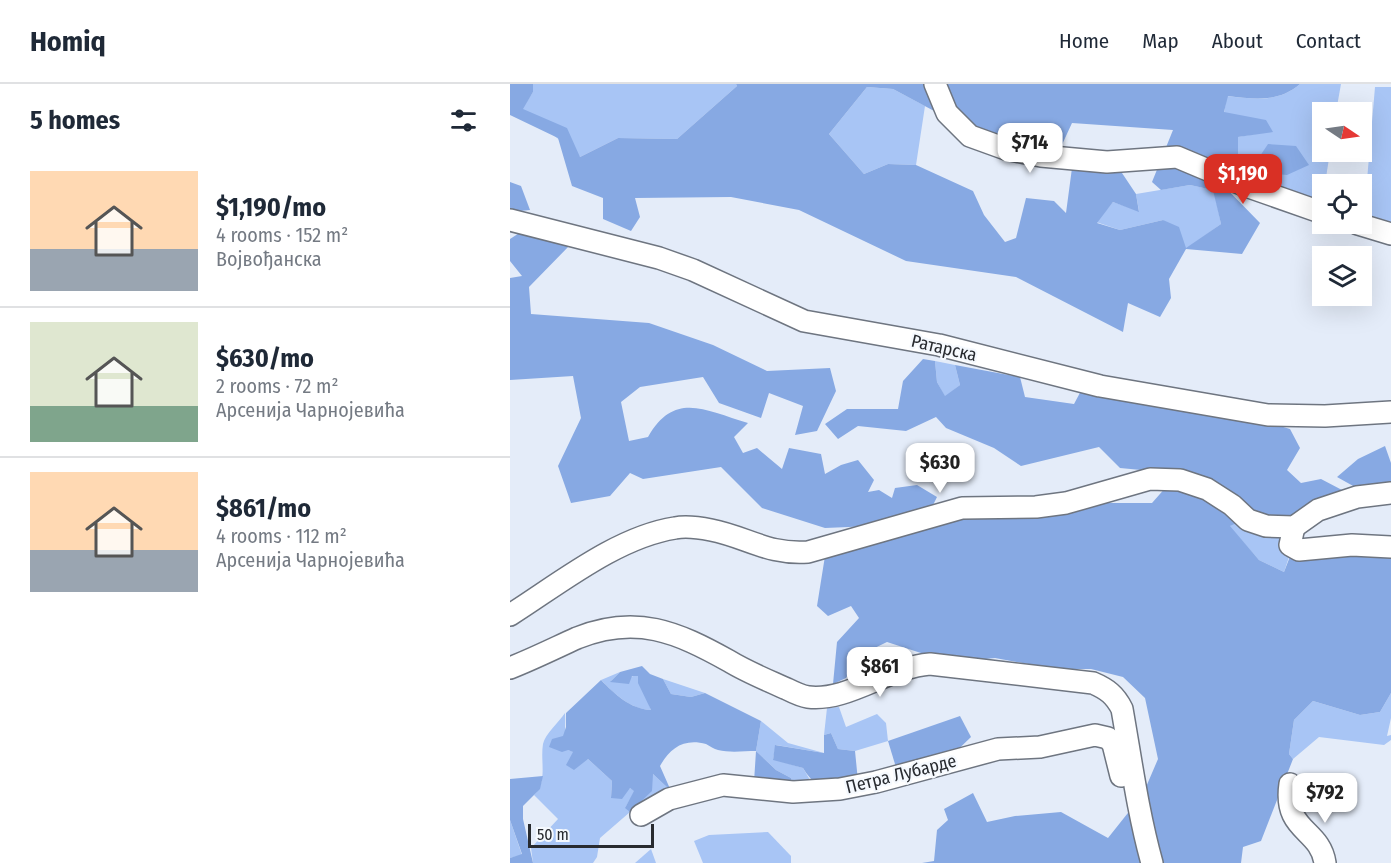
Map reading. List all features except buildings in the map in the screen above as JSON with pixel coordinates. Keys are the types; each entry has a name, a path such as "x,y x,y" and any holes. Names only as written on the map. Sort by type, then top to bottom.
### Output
{"street":[{"path":"935,84 947,113 970,136 1006,149 1041,156 1107,162 1177,157 1246,186 1312,209"},
{"name":"Ратарска","path":"510,220 659,258 693,270 804,321 939,345 1100,386 1268,415 1325,417 1391,412"},
{"path":"1372,228 1391,234"},
{"path":"510,615 620,546 643,536 677,527 712,530 788,554 808,552 962,508 1036,507 1065,503 1150,478 1180,480 1207,489 1232,505 1248,520 1266,526 1294,527 1317,510 1357,497 1391,494"},
{"path":"1294,527 1290,545 1299,550 1352,545 1391,547"},
{"path":"510,668 579,638 623,626 662,630 695,642 744,670 806,697 833,697 917,664 1093,683 1107,689 1117,698 1122,709 1134,783 1152,863"},
{"name":"Петра Лубарде","path":"641,814 669,799 723,784 793,792 840,789 876,783 998,749 1040,747 1095,735 1108,738 1113,744 1120,776 1134,783"},
{"path":"1290,784 1289,807 1297,823 1320,848 1325,863"}],"shaded area":[{"path":"510,84 533,84 533,92 523,109 567,128 580,157 618,138 677,139 737,86 736,84 1300,84 1274,97 1256,99 1228,96 1224,112 1266,120 1273,132 1238,137 1238,154 1260,156 1268,144 1296,146 1309,165 1287,175 1244,173 1223,185 1260,223 1242,254 1186,249 1169,279 1171,298 1160,317 1128,303 1123,332 1016,277 906,261 799,210 731,197 635,198 640,217 631,231 603,219 603,198 572,186 558,138 510,115","holes":["867,87 893,89 936,112 997,136 1060,149 1072,123 1173,130 1152,182 1161,190 1190,185 1213,190 1221,224 1186,248 1179,227 1163,220 1120,230 1097,223 1113,202 1139,212 1136,194 1120,170 1072,168 1066,213 1054,201 1026,198 1016,238 1005,242 984,215 973,191 916,165 888,164 864,174 829,134"]},
{"path":"533,84 736,84 737,86 677,139 618,138 580,157 522,109 533,92"},
{"path":"1300,84 1341,84 1338,102 1312,102 1312,162 1328,162 1327,174 1312,174 1312,200 1244,173 1287,175 1261,156 1237,154 1238,137 1272,131 1224,113 1227,96 1256,99 1274,97"},
{"path":"867,87 893,89 925,106 916,165 888,164 864,174 829,134"},
{"path":"1375,87 1391,87 1391,222 1372,217 1372,174 1368,174 1369,162 1372,162"},
{"path":"510,182 521,186 530,210 510,212"},
{"path":"1190,185 1214,190 1221,224 1186,249 1163,220 1120,230 1096,222 1113,202 1139,211 1136,194"},
{"path":"527,228 570,245 529,287 531,314 649,323 713,345 767,371 830,368 836,391 817,431 795,435 803,406 769,393 761,418 719,403 703,377 640,387 621,402 629,441 648,437 658,422 669,413 692,408 705,410 748,423 734,437 743,453 757,448 782,469 789,448 821,454 825,474 841,465 858,460 874,480 868,492 879,490 892,498 895,488 917,485 937,497 930,511 872,526 825,528 762,508 721,467 643,479 630,473 610,496 571,503 558,466 581,418 573,376 510,380 510,278 522,276 510,261 510,239"},
{"path":"923,359 935,361 937,382 945,396 960,385 955,365 1020,377 1025,397 1074,404 1082,389 1253,418 1290,429 1300,448 1287,470 1301,483 1321,479 1342,490 1355,487 1337,477 1358,459 1385,446 1391,463 1391,485 1271,522 1162,472 1120,468 1099,447 1021,466 994,448 946,428 936,417 906,431 858,426 838,439 825,424 847,409 898,409 903,381"},
{"path":"935,361 955,365 960,385 945,397 937,382"},
{"path":"920,446 929,466 912,476 909,462 916,456 914,448"},
{"path":"1167,486 1199,493 1242,521 1230,526 1259,560 1284,572 1291,554 1391,555 1391,693 1380,712 1360,715 1313,701 1294,720 1289,754 1293,759 1261,841 1243,847 1241,863 922,863 934,861 937,830 948,820 944,809 973,793 987,822 1015,816 1061,812 1108,838 1143,794 1158,759 1145,698 1123,677 1091,669 1056,669 995,658 966,661 924,654 887,642 856,657 846,678 833,684 837,642 859,618 851,606 828,616 817,606 825,556 968,512 1094,503 1152,503"},
{"path":"1242,521 1298,530 1284,572 1259,560 1229,526"},
{"path":"642,666 650,674 663,679 671,694 691,697 705,693 761,721 756,751 723,751 698,742 678,746 668,754 660,766 671,791 653,774 652,791 630,812 625,808 634,791 630,788 622,799 611,798 612,781 588,759 574,770 566,765 573,752 568,750 562,752 549,747 552,739 563,736 566,727 566,713 601,680 630,704 651,710 638,683 638,676 632,676 629,684 610,682 620,672"},
{"path":"620,672 611,681 638,675 651,710 630,704 601,680"},
{"path":"663,679 705,693 691,697 671,694"},
{"path":"1391,693 1391,718 1387,736 1391,735 1391,740 1384,745 1319,737 1293,759 1289,754 1294,720 1313,701 1360,715 1380,712"},
{"path":"839,707 846,727 877,714 886,723 888,741 855,751 838,749 831,733 824,735 827,708"},
{"path":"565,713 566,745 568,750 574,752 567,765 588,759 612,781 611,797 630,788 635,791 625,808 653,774 671,791 630,812 600,838 597,857 593,863 533,863 531,848 558,819 534,795 541,784 544,740"},
{"path":"960,716 971,737 945,762 898,774 888,741"},
{"path":"761,721 788,743 824,753 776,745 773,759 803,768 810,780 827,788 785,789 791,778 776,770 756,751"},
{"path":"831,733 838,749 855,751 858,781 833,787 821,786 809,777 803,768 773,760 775,745 824,753 824,735"},
{"path":"756,751 776,770 791,778 791,787 754,782"},
{"path":"543,776 540,789 523,806 523,819 533,863 510,863 510,858 522,854 510,820 510,779"},
{"path":"510,820 522,855 510,858"},
{"path":"768,832 791,856 791,863 703,863 694,841 709,835"},
{"path":"651,849 656,863 635,863"}]}
